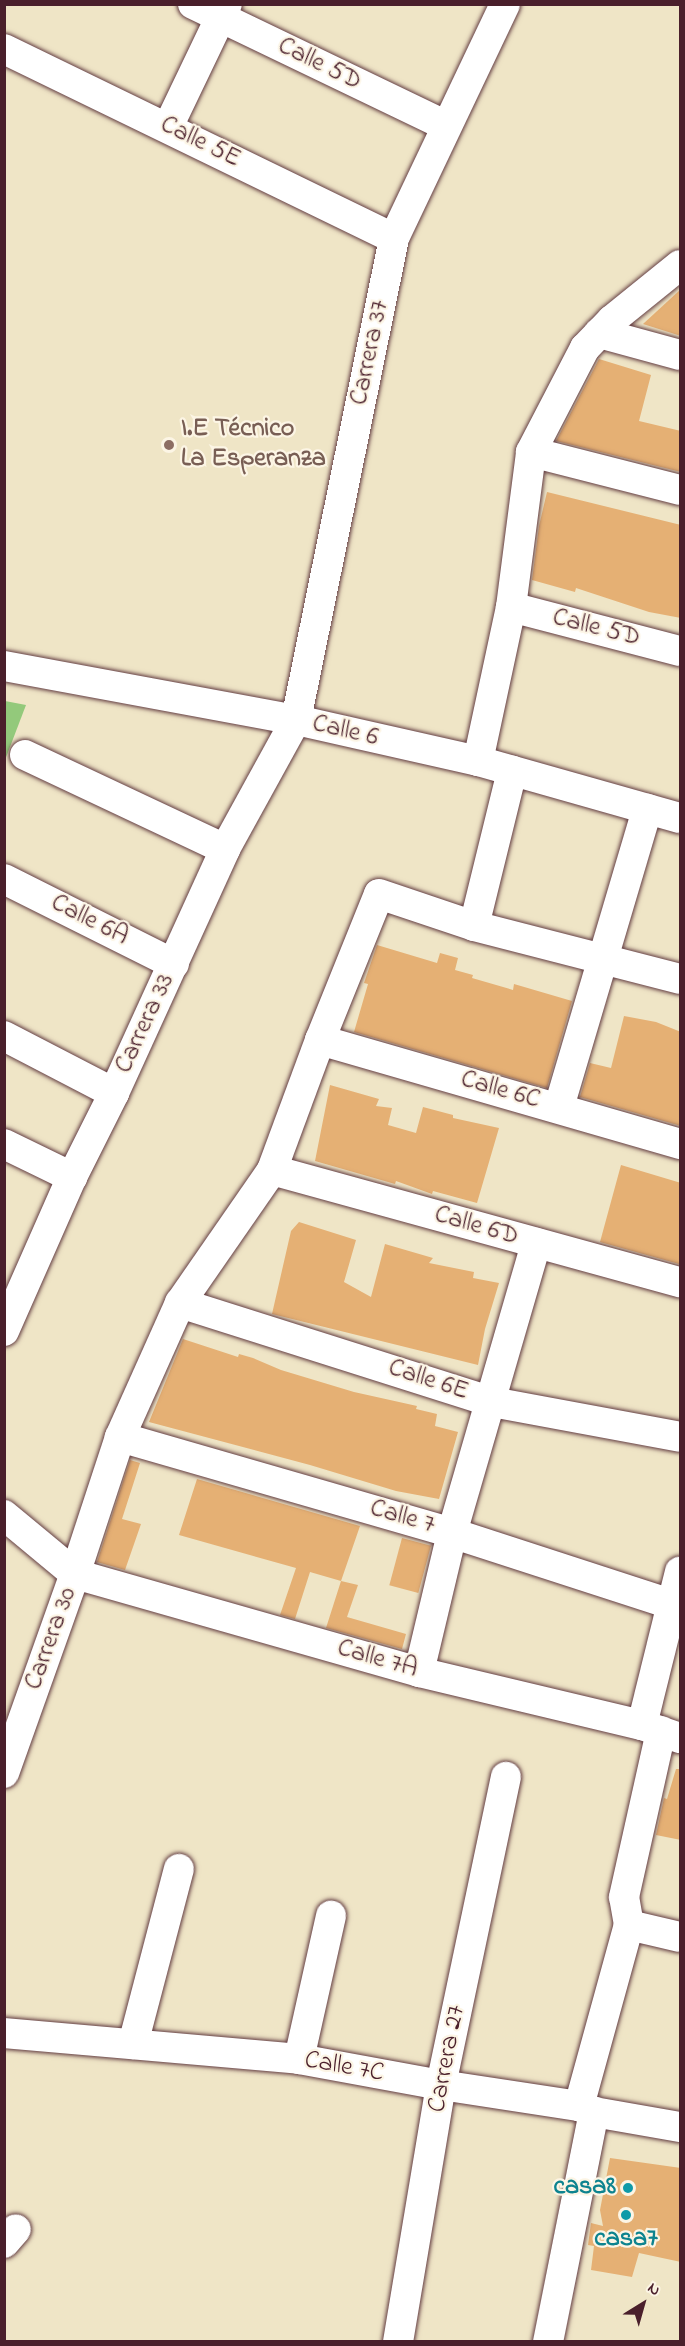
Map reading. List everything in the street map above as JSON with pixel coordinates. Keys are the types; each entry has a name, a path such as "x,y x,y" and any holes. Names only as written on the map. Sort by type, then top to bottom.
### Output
{"street":[{"name":"Calle 5D","path":"193,4 224,11 446,126"},
{"name":"Carrera 37","path":"296,720 394,238 505,4"},
{"path":"168,127 224,11"},
{"name":"Calle 5E","path":"4,49 394,238"},
{"path":"478,761 511,607 531,452 585,348 599,333 681,264"},
{"path":"599,333 681,355"},
{"path":"531,452 681,490"},
{"name":"Calle 5D","path":"511,607 681,651"},
{"name":"Calle 6","path":"4,666 296,720 478,761 681,818"},
{"name":"Carrera 33","path":"4,1331 11,1301 114,1093 225,849 296,720"},
{"path":"25,755 225,849"},
{"path":"512,771 474,926 681,979"},
{"path":"559,1107 646,809"},
{"name":"Calle 6A","path":"4,879 174,964"},
{"name":"Carrera 30","path":"4,1773 75,1574 120,1437 180,1303 272,1170 320,1040 379,894 474,926"},
{"path":"4,1036 114,1093"},
{"name":"Calle 6C","path":"320,1040 681,1144"},
{"path":"4,1144 72,1177"},
{"name":"Calle 6D","path":"272,1170 681,1282"},
{"path":"419,1672 452,1533 492,1402 536,1243"},
{"name":"Calle 6E","path":"180,1303 492,1402 681,1437"},
{"name":"Calle 7","path":"120,1437 452,1533 676,1606"},
{"path":"4,1515 75,1574"},
{"path":"548,2342 587,2109 629,1926 624,1897 661,1732 681,1572"},
{"name":"Calle 7A","path":"75,1574 419,1672 661,1732"},
{"name":"Carrera 27","path":"398,2342 441,2085 506,1777"},
{"path":"133,2044 179,1869"},
{"path":"299,2059 330,1916"},
{"path":"629,1926 681,1937"},
{"name":"Calle 7C","path":"4,2033 299,2059 681,2127"}],"green space":[{"path":"4,701 26,705 5,760"}],"building":[{"path":"681,289 681,336 643,324"},
{"path":"599,359 651,375 639,421 681,431 681,472 556,441"},
{"path":"547,492 681,525 681,618 649,612 576,588 575,592 532,580 539,526"},
{"path":"377,945 437,963 440,953 458,958 455,970 473,975 472,978 513,990 514,984 572,1001 547,1088 354,1032 368,984 364,983"},
{"path":"624,1016 656,1022 681,1032 681,1126 580,1097 590,1063 611,1068"},
{"path":"330,1085 379,1099 376,1106 392,1108 388,1125 416,1133 423,1107 453,1115 453,1118 499,1128 477,1203 433,1191 432,1194 396,1181 395,1184 315,1161"},
{"path":"621,1165 681,1183 679,1264 600,1242"},
{"path":"299,1222 356,1240 344,1282 371,1297 385,1244 433,1258 429,1263 474,1272 473,1278 499,1283 485,1329 478,1365 272,1314 291,1231"},
{"path":"183,1339 238,1357 239,1354 253,1358 281,1370 354,1392 417,1406 416,1409 437,1414 435,1426 458,1432 439,1499 396,1491 310,1465 149,1422"},
{"path":"130,1460 140,1463 122,1519 141,1524 125,1570 97,1562"},
{"path":"197,1479 360,1526 341,1581 310,1572 295,1619 280,1615 296,1568 179,1535"},
{"path":"402,1538 431,1546 418,1593 389,1585"},
{"path":"341,1581 358,1585 347,1617 406,1634 402,1649 326,1628"},
{"path":"676,1769 681,1769 681,1840 656,1835 664,1798 667,1799"},
{"path":"610,2158 681,2168 681,2262 639,2253 632,2277 591,2270 594,2246 588,2245 591,2223 603,2226 600,2210"}],"place":[{"name":"I.E Técnico La Esperanza","path":"169,445"},
{"name":"casa8","path":"628,2188"},
{"name":"casa7","path":"626,2215"}]}
